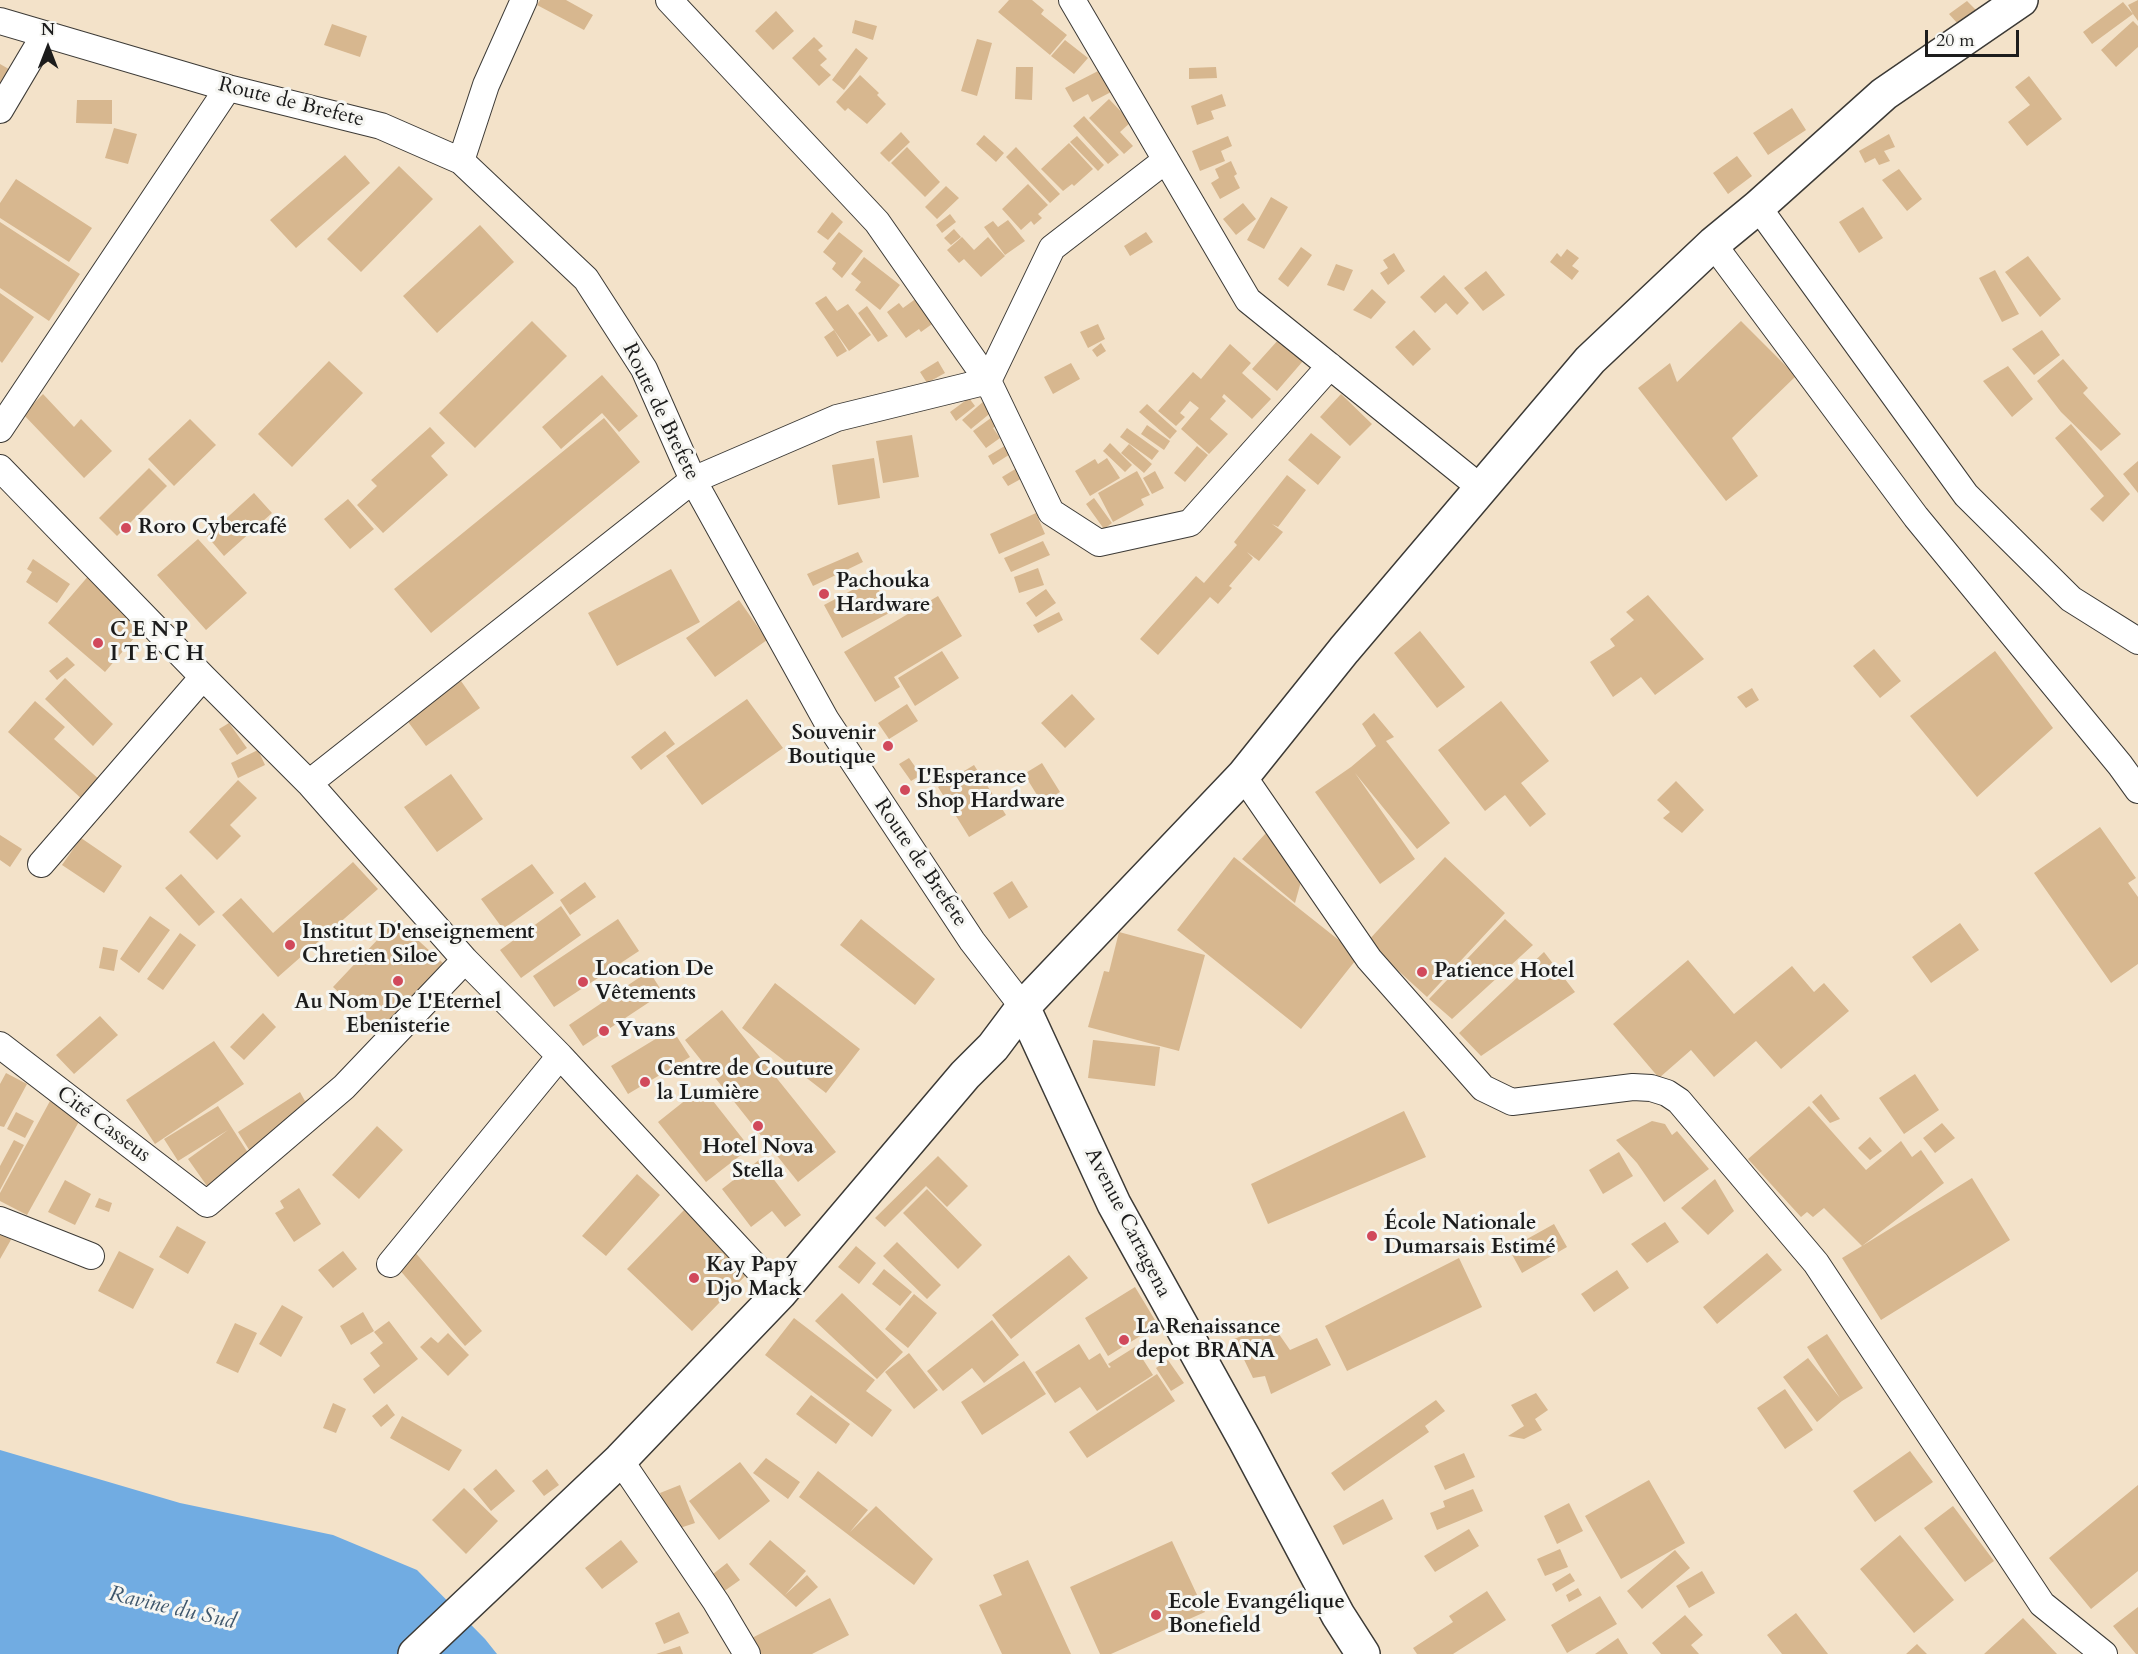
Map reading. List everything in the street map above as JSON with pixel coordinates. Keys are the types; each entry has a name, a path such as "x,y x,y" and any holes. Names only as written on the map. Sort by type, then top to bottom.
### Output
{"main road":[{"path":"415,1654 620,1460 780,1293 965,1075 993,1047 1023,1007 1243,776 1344,650 1590,360 1713,243 1758,207 1884,94 2021,0"},
{"name":"Avenue Cartagena","path":"1023,1007 1114,1204 1245,1440 1338,1615 1363,1654"}],"street":[{"path":"461,161 486,85 524,0"},
{"path":"669,0 877,222 988,381 1051,512 1099,543 1190,523 1330,366"},
{"path":"1072,0 1248,300 1481,488"},
{"name":"Route de Brefete","path":"0,21 228,88 381,126 461,161 586,279 644,369 693,480 826,720 972,941 1023,1007"},
{"path":"0,110 45,34"},
{"path":"0,429 228,88"},
{"path":"988,381 1052,248 1166,160"},
{"path":"1758,207 1966,495 2071,599 2138,641"},
{"path":"1713,243 1916,517 2120,765 2138,790"},
{"path":"309,783 693,480 837,418 988,381"},
{"path":"0,468 202,677 309,783 465,960 560,1056 780,1293"},
{"path":"41,864 202,677"},
{"path":"1243,776 1369,959 1483,1088 1512,1102 1633,1087 1652,1088 1667,1093 1679,1101 1816,1263 2042,1604 2104,1654"},
{"name":"Cité Casseus","path":"0,1046 207,1204 344,1087 465,960"},
{"path":"390,1264 560,1056"},
{"path":"0,1220 91,1256"},
{"path":"620,1460 716,1602 747,1654"}],"water":[{"name":"Ravine du Sud","path":"0,1450 180,1503 333,1535 417,1570 497,1654 0,1654"}],"building":[{"path":"540,0 566,0 593,15 584,30 537,5"},
{"path":"1009,0 1032,0 1044,10 1041,14 1067,35 1050,55 998,12"},
{"path":"2138,0 2138,21 2128,5"},
{"path":"1967,1 1976,10 1958,24 1949,14"},
{"path":"2123,2 2133,14 2092,44 2083,32"},
{"path":"776,11 794,31 773,50 755,31"},
{"path":"855,20 877,26 873,40 852,33"},
{"path":"2133,21 2138,26 2138,47 2116,67 2101,50"},
{"path":"332,24 367,36 360,57 324,45"},
{"path":"814,37 823,46 818,50 827,59 820,65 831,75 819,86 792,58"},
{"path":"977,39 992,43 977,96 961,91"},
{"path":"1065,40 1088,58 1074,74 1051,56"},
{"path":"856,48 868,58 844,90 832,80"},
{"path":"0,64 14,72 0,97"},
{"path":"1016,67 1033,67 1032,100 1015,99"},
{"path":"1216,67 1217,78 1189,79 1189,68"},
{"path":"1100,70 1111,92 1092,102 1088,94 1073,102 1065,88"},
{"path":"860,75 879,93 877,95 886,104 867,124 848,108 845,111 836,102"},
{"path":"2029,76 2062,119 2027,146 2008,122 2030,105 2015,87"},
{"path":"1222,94 1226,106 1211,111 1214,119 1197,125 1191,106"},
{"path":"1109,99 1131,122 1120,132 1133,146 1124,154 1089,118"},
{"path":"77,100 112,100 112,124 76,123"},
{"path":"1792,108 1806,130 1768,155 1753,133"},
{"path":"1084,116 1119,155 1108,164 1073,126"},
{"path":"114,128 137,134 128,164 105,158"},
{"path":"901,132 910,142 889,162 880,153"},
{"path":"1889,134 1895,147 1884,151 1890,161 1879,165 1875,158 1865,163 1859,151"},
{"path":"984,135 1004,153 996,162 976,144"},
{"path":"1077,136 1104,165 1098,171 1070,142"},
{"path":"1228,136 1232,146 1221,151 1225,161 1200,171 1192,151"},
{"path":"1069,143 1093,169 1074,186 1072,184 1063,191 1041,169"},
{"path":"907,147 940,182 925,197 891,163"},
{"path":"1016,147 1060,194 1050,203 1006,157"},
{"path":"345,155 370,183 296,248 270,220"},
{"path":"1737,156 1752,176 1728,194 1713,173"},
{"path":"1231,161 1237,174 1234,176 1240,188 1220,199 1211,183 1219,178 1215,169"},
{"path":"399,166 433,199 361,272 327,239"},
{"path":"1899,169 1922,199 1907,211 1882,180"},
{"path":"16,179 92,228 69,262 0,218 0,203"},
{"path":"1028,184 1048,205 1038,214 1042,218 1034,225 1031,221 1021,230 1002,209"},
{"path":"946,186 959,198 937,219 925,207"},
{"path":"1271,197 1288,207 1264,249 1247,240"},
{"path":"1243,203 1256,219 1236,235 1223,219"},
{"path":"1863,207 1883,238 1859,253 1839,222"},
{"path":"832,212 843,222 828,240 817,232"},
{"path":"950,214 956,222 942,233 936,225"},
{"path":"1008,220 1025,241 1005,255 984,227 993,221 998,227"},
{"path":"0,222 80,274 49,321 0,288"},
{"path":"480,225 514,262 437,333 403,296"},
{"path":"954,229 961,237 951,245 944,238"},
{"path":"839,232 863,251 842,278 832,269 836,263 823,252"},
{"path":"1146,232 1153,242 1130,256 1124,246"},
{"path":"962,237 974,250 988,237 1005,256 981,277 964,259 959,263 947,250"},
{"path":"1301,247 1312,255 1288,287 1278,279"},
{"path":"1567,249 1579,258 1572,266 1579,271 1572,280 1550,262 1557,253 1561,257"},
{"path":"1394,253 1405,271 1388,285 1380,273 1388,268 1383,260"},
{"path":"2028,256 2061,299 2040,317 2005,272"},
{"path":"864,257 900,285 880,310 855,290 861,282 851,274"},
{"path":"1336,264 1353,270 1344,291 1327,285"},
{"path":"1995,270 2019,314 2002,322 1979,278"},
{"path":"1486,271 1505,295 1483,311 1464,288"},
{"path":"1444,275 1469,303 1457,315 1446,303 1435,313 1420,297"},
{"path":"1372,289 1386,302 1371,319 1353,310"},
{"path":"0,293 34,317 2,363 0,361"},
{"path":"921,295 939,319 921,332 919,329 906,338 887,312 899,303 903,308"},
{"path":"826,296 837,311 848,304 871,335 849,351 815,303"},
{"path":"867,306 888,336 878,342 858,313"},
{"path":"532,321 567,356 475,448 439,413"},
{"path":"1741,321 1796,376 1732,438 1758,476 1726,501 1638,388 1670,363 1677,382"},
{"path":"1098,324 1105,339 1088,348 1080,332"},
{"path":"834,330 847,351 837,357 824,337"},
{"path":"1414,330 1431,349 1413,366 1395,347"},
{"path":"2042,330 2060,355 2034,375 2012,349"},
{"path":"1279,339 1303,361 1277,391 1252,369"},
{"path":"1101,343 1106,351 1097,357 1092,350"},
{"path":"1230,344 1251,363 1242,373 1271,399 1252,419 1224,394 1222,397 1226,401 1210,419 1228,434 1209,454 1181,429 1199,408 1190,401 1180,413 1185,417 1176,426 1158,411 1193,372 1201,379"},
{"path":"2063,359 2088,388 2083,393 2121,434 2101,451 2061,412 2037,381"},
{"path":"329,361 363,393 292,467 258,434"},
{"path":"938,361 945,373 927,383 920,372"},
{"path":"1071,363 1080,379 1053,394 1044,377"},
{"path":"2008,366 2033,399 2012,417 1983,381"},
{"path":"602,375 638,416 619,432 602,413 561,449 542,427"},
{"path":"43,394 74,427 81,419 112,451 84,478 23,414"},
{"path":"1341,394 1372,424 1350,446 1320,417"},
{"path":"969,398 975,406 956,421 950,412"},
{"path":"984,401 993,411 971,429 962,420"},
{"path":"1147,404 1177,431 1170,439 1139,412"},
{"path":"995,415 1001,422 993,428 1000,438 986,448 973,431"},
{"path":"604,418 640,462 431,633 394,589"},
{"path":"190,419 216,445 174,486 148,459"},
{"path":"2071,424 2130,494 2103,522 2090,509 2104,496 2055,438"},
{"path":"1147,425 1170,441 1164,450 1141,434"},
{"path":"430,427 445,443 431,456 448,475 383,533 357,505 377,486 371,480"},
{"path":"1127,428 1159,451 1152,460 1120,437"},
{"path":"1311,433 1341,457 1318,485 1288,460"},
{"path":"912,435 919,477 883,483 876,441"},
{"path":"1018,438 1023,446 993,465 988,456"},
{"path":"1110,443 1132,465 1125,472 1103,451"},
{"path":"1129,444 1152,464 1144,473 1121,453"},
{"path":"1197,446 1208,455 1185,482 1174,473"},
{"path":"874,458 880,498 838,505 832,465"},
{"path":"1107,458 1120,478 1090,496 1075,471 1095,459 1098,464"},
{"path":"1032,459 1028,475 1008,486 1002,477"},
{"path":"2138,461 2138,493 2123,474"},
{"path":"149,468 167,486 117,536 99,518"},
{"path":"1137,471 1150,495 1141,499 1144,505 1113,522 1098,493"},
{"path":"1155,471 1164,488 1152,494 1143,478"},
{"path":"1287,475 1306,490 1278,527 1272,524 1283,532 1259,561 1247,552 1253,558 1229,586 1232,588 1218,604 1210,597 1158,655 1140,639 1196,576 1204,583 1237,545 1234,542"},
{"path":"254,493 272,513 224,556 207,536"},
{"path":"1094,498 1112,523 1104,529 1086,504"},
{"path":"348,499 374,529 350,549 324,519"},
{"path":"1036,513 1045,534 999,554 990,534"},
{"path":"198,539 247,593 206,630 157,575"},
{"path":"1043,541 1050,555 1011,572 1004,558"},
{"path":"858,552 863,562 813,586 807,574"},
{"path":"33,559 70,584 57,603 26,582 32,572 27,569"},
{"path":"1038,568 1044,585 1019,593 1014,577"},
{"path":"671,569 700,622 617,666 588,613"},
{"path":"90,574 147,623 105,672 48,623"},
{"path":"873,579 891,612 842,638 824,605"},
{"path":"1046,589 1056,603 1036,617 1026,603"},
{"path":"1648,595 1704,659 1655,695 1641,677 1613,697 1590,662 1615,646 1610,639 1634,620 1626,612"},
{"path":"938,596 962,636 894,677 900,687 875,702 844,652"},
{"path":"739,600 767,640 715,677 686,638"},
{"path":"1059,612 1063,620 1038,633 1033,625"},
{"path":"1420,631 1465,687 1437,708 1394,653"},
{"path":"1874,649 1901,681 1880,698 1853,666"},
{"path":"942,651 959,678 915,706 898,678"},
{"path":"1995,651 2053,728 1977,797 1910,716"},
{"path":"67,657 75,665 57,680 49,671"},
{"path":"65,678 113,724 93,746 45,699"},
{"path":"461,681 480,708 426,746 406,719"},
{"path":"1752,688 1759,700 1746,708 1737,697"},
{"path":"1072,694 1095,719 1065,748 1041,723"},
{"path":"747,699 783,748 702,805 666,756"},
{"path":"35,701 65,727 54,739 101,781 83,800 8,732"},
{"path":"1501,701 1549,761 1521,783 1546,814 1530,827 1505,795 1485,811 1438,750"},
{"path":"907,704 918,721 889,739 878,723"},
{"path":"1374,713 1394,737 1386,741 1450,823 1417,849 1355,773 1415,859 1380,884 1315,792 1376,746 1362,724"},
{"path":"229,723 247,748 237,755 219,729"},
{"path":"665,731 675,744 641,770 631,757"},
{"path":"258,750 265,765 238,778 231,763"},
{"path":"909,758 921,775 911,781 899,764"},
{"path":"1042,763 1060,792 1042,803 1024,774"},
{"path":"974,765 1006,815 969,837 938,787"},
{"path":"451,774 483,819 437,852 404,807"},
{"path":"238,780 257,798 230,825 241,836 217,860 189,832"},
{"path":"1676,781 1704,810 1682,833 1663,818 1670,812 1657,800"},
{"path":"2100,827 2136,878 2128,883 2138,897 2138,964 2111,983 2034,873"},
{"path":"1266,833 1302,878 1295,903 1242,859"},
{"path":"0,835 22,849 10,867 0,860"},
{"path":"81,838 122,866 104,893 62,865"},
{"path":"1234,857 1359,956 1301,1029 1177,930"},
{"path":"1445,857 1505,913 1427,997 1367,942"},
{"path":"353,862 378,889 278,977 222,915 241,898 273,933"},
{"path":"532,864 554,893 503,929 481,899"},
{"path":"181,874 215,912 199,926 165,888"},
{"path":"1012,881 1028,907 1009,919 993,893"},
{"path":"585,882 596,897 570,915 560,900"},
{"path":"561,906 581,935 521,978 500,950"},
{"path":"150,916 170,930 139,973 120,959"},
{"path":"618,919 639,951 554,1007 533,976"},
{"path":"861,919 935,979 915,1005 840,945"},
{"path":"1505,919 1533,945 1452,1019 1429,999"},
{"path":"396,920 444,964 381,1031 333,987"},
{"path":"1960,923 1979,950 1931,983 1912,957"},
{"path":"1119,932 1205,955 1179,1051 1088,1027 1104,971 1109,972"},
{"path":"180,933 196,945 163,990 147,979"},
{"path":"103,947 118,950 114,971 99,968"},
{"path":"1544,952 1575,992 1481,1056 1459,1033"},
{"path":"1688,960 1734,1014 1792,966 1814,992 1824,983 1849,1011 1781,1069 1756,1041 1714,1077 1691,1050 1659,1078 1613,1024"},
{"path":"649,971 663,993 583,1046 569,1025"},
{"path":"775,983 860,1049 826,1093 742,1028"},
{"path":"722,1010 836,1152 798,1182 685,1040"},
{"path":"263,1013 276,1027 244,1060 230,1047"},
{"path":"100,1016 118,1035 74,1074 56,1055"},
{"path":"672,1029 690,1057 628,1094 611,1066"},
{"path":"1093,1040 1160,1047 1155,1086 1088,1078"},
{"path":"214,1041 244,1084 155,1144 126,1100"},
{"path":"6,1073 27,1084 4,1127 0,1126 0,1084"},
{"path":"1915,1074 1939,1110 1904,1134 1879,1098"},
{"path":"702,1087 750,1148 706,1182 658,1122"},
{"path":"323,1090 253,1156 238,1132 300,1092 305,1101"},
{"path":"1821,1094 1840,1119 1830,1123 1812,1102"},
{"path":"50,1101 81,1118 27,1215 0,1201 0,1193"},
{"path":"218,1106 250,1156 207,1186 188,1159 228,1130 178,1161 164,1139"},
{"path":"1809,1106 1866,1170 1901,1141 1912,1157 1921,1150 1944,1183 1862,1246 1824,1208 1813,1217 1807,1212 1801,1217 1748,1159"},
{"path":"1404,1111 1426,1157 1268,1224 1251,1184"},
{"path":"16,1112 34,1121 25,1138 7,1129"},
{"path":"1652,1121 1665,1124 1672,1135 1677,1131 1709,1169 1664,1202 1637,1163 1616,1140"},
{"path":"1942,1123 1955,1138 1935,1153 1923,1138"},
{"path":"377,1126 403,1150 359,1199 332,1175"},
{"path":"1870,1137 1882,1151 1870,1160 1858,1148"},
{"path":"14,1140 24,1145 0,1190 0,1166"},
{"path":"1619,1152 1633,1176 1603,1194 1589,1170"},
{"path":"938,1156 968,1186 947,1207 926,1186 885,1227 875,1218"},
{"path":"759,1160 801,1215 785,1227 772,1211 751,1227 722,1189"},
{"path":"637,1174 660,1195 606,1256 582,1236"},
{"path":"1972,1178 2010,1240 1881,1320 1842,1258"},
{"path":"1715,1179 1734,1211 1708,1235 1681,1208"},
{"path":"65,1180 91,1194 75,1225 48,1212"},
{"path":"299,1188 321,1224 294,1242 275,1213 284,1208 280,1201"},
{"path":"927,1189 982,1245 958,1269 903,1213"},
{"path":"99,1198 112,1203 109,1212 95,1207"},
{"path":"684,1210 749,1272 692,1331 627,1269"},
{"path":"0,1213 20,1224 0,1259"},
{"path":"1665,1222 1679,1242 1647,1263 1631,1244"},
{"path":"1554,1224 1567,1247 1522,1273 1509,1249"},
{"path":"177,1226 206,1242 188,1274 159,1257"},
{"path":"897,1242 941,1285 927,1299 883,1256"},
{"path":"856,1246 876,1263 859,1284 838,1267"},
{"path":"119,1251 154,1269 133,1309 98,1291"},
{"path":"343,1251 357,1269 333,1288 318,1270"},
{"path":"414,1251 482,1331 465,1346 392,1261"},
{"path":"1767,1253 1782,1270 1717,1324 1703,1307"},
{"path":"1069,1255 1088,1278 1011,1339 992,1315"},
{"path":"1459,1258 1482,1307 1347,1371 1325,1326"},
{"path":"884,1269 912,1292 900,1306 872,1284"},
{"path":"1617,1270 1629,1288 1594,1312 1581,1294"},
{"path":"1135,1287 1158,1325 1108,1356 1085,1318"},
{"path":"842,1293 903,1352 877,1379 815,1321"},
{"path":"914,1294 937,1313 908,1348 885,1329"},
{"path":"282,1305 303,1317 281,1357 259,1344"},
{"path":"363,1312 374,1331 351,1345 340,1326"},
{"path":"794,1318 875,1380 866,1391 892,1410 872,1437 765,1355"},
{"path":"992,1320 1019,1355 984,1383 972,1368 943,1391 927,1371"},
{"path":"389,1321 418,1359 374,1394 363,1379 380,1366 370,1353 383,1343 374,1332"},
{"path":"235,1323 257,1333 238,1373 216,1363"},
{"path":"1272,1324 1290,1350 1317,1338 1331,1365 1271,1394 1265,1376 1253,1378 1234,1339"},
{"path":"448,1333 469,1355 448,1376 420,1347 431,1337 438,1343"},
{"path":"1827,1334 1863,1388 1842,1401 1817,1422 1783,1377 1808,1358 1840,1398 1807,1347"},
{"path":"1079,1344 1089,1360 1100,1353 1109,1368 1111,1367 1108,1364 1135,1347 1153,1375 1097,1411 1080,1387 1055,1403 1035,1372"},
{"path":"909,1353 938,1390 914,1409 885,1372"},
{"path":"1168,1360 1184,1383 1171,1391 1156,1368"},
{"path":"1024,1361 1046,1394 982,1435 961,1402"},
{"path":"1157,1374 1175,1401 1087,1458 1069,1432"},
{"path":"1785,1389 1813,1430 1785,1449 1757,1408"},
{"path":"1536,1393 1548,1410 1535,1419 1542,1430 1524,1439 1508,1436 1524,1426 1511,1405"},
{"path":"811,1395 850,1424 836,1444 796,1414"},
{"path":"1436,1400 1445,1411 1425,1426 1429,1432 1344,1491 1331,1473"},
{"path":"333,1403 346,1409 336,1433 323,1428"},
{"path":"387,1404 395,1415 381,1427 372,1416"},
{"path":"402,1416 462,1450 449,1471 390,1438"},
{"path":"1910,1451 1933,1482 1875,1522 1853,1491"},
{"path":"1464,1453 1475,1477 1445,1490 1434,1466"},
{"path":"766,1458 800,1482 788,1499 753,1473"},
{"path":"740,1462 770,1501 719,1540 689,1501"},
{"path":"496,1469 515,1491 491,1511 473,1489"},
{"path":"547,1469 559,1485 544,1496 532,1481"},
{"path":"818,1471 868,1510 850,1532 876,1506 933,1559 914,1585 799,1497"},
{"path":"1649,1480 1685,1543 1621,1579 1585,1516"},
{"path":"680,1485 695,1523 674,1530 660,1493"},
{"path":"2138,1485 2138,1571 2091,1609 2049,1558"},
{"path":"464,1488 498,1521 466,1554 432,1520"},
{"path":"1473,1489 1483,1511 1437,1530 1430,1513 1445,1507 1443,1501"},
{"path":"1383,1499 1393,1519 1343,1545 1333,1526"},
{"path":"1569,1503 1583,1531 1557,1544 1544,1516"},
{"path":"1953,1506 1994,1561 1965,1582 1924,1528"},
{"path":"1469,1529 1479,1546 1435,1572 1424,1556"},
{"path":"1900,1535 1954,1600 1914,1633 1860,1569"},
{"path":"621,1540 638,1562 602,1589 585,1568"},
{"path":"770,1540 806,1571 785,1595 807,1575 818,1587 796,1607 749,1564"},
{"path":"1172,1541 1205,1612 1111,1654 1100,1654 1070,1587"},
{"path":"1560,1549 1568,1567 1545,1576 1537,1559"},
{"path":"1675,1550 1690,1568 1642,1609 1627,1591"},
{"path":"1028,1560 1071,1654 1002,1654 979,1605 1002,1595 993,1575"},
{"path":"727,1563 740,1580 720,1594 708,1578"},
{"path":"1702,1571 1715,1593 1689,1608 1676,1586"},
{"path":"1570,1573 1575,1581 1556,1592 1552,1584"},
{"path":"1578,1588 1582,1595 1569,1602 1566,1595"},
{"path":"1487,1591 1506,1620 1453,1654 1417,1654 1413,1648 1453,1622 1449,1616"},
{"path":"1600,1596 1617,1624 1567,1653 1551,1625"},
{"path":"830,1598 849,1635 812,1654 756,1654 748,1640"},
{"path":"2138,1607 2138,1654 2136,1654 2113,1626"},
{"path":"679,1612 689,1633 664,1644 655,1623"},
{"path":"1796,1613 1828,1654 1782,1654 1767,1635"},
{"path":"1685,1615 1703,1635 1691,1645 1699,1654 1661,1654 1652,1643"},
{"path":"2023,1618 2057,1654 1984,1654"},
{"path":"1618,1638 1628,1654 1595,1654"},
{"path":"1917,1644 1927,1654 1906,1654"},
{"path":"680,1646 683,1654 656,1654"}],"place":[{"name":"Roro Cybercafé","path":"126,528"},
{"name":"Pachouka Hardware","path":"824,594"},
{"name":"C E N P I T E C H","path":"98,643"},
{"name":"Souvenir Boutique","path":"888,746"},
{"name":"L'Esperance Shop Hardware","path":"905,790"},
{"name":"Institut D'enseignement Chretien Siloe","path":"290,945"},
{"name":"Patience Hotel","path":"1422,972"},
{"name":"Au Nom De L'Eternel Ebenisterie","path":"398,981"},
{"name":"Location De Vêtements","path":"583,982"},
{"name":"Yvans","path":"604,1031"},
{"name":"Centre de Couture la Lumière","path":"645,1082"},
{"name":"Hotel Nova Stella","path":"758,1126"},
{"name":"École Nationale Dumarsais Estimé","path":"1372,1236"},
{"name":"Kay Papy Djo Mack","path":"694,1278"},
{"name":"La Renaissance depot BRANA","path":"1124,1340"},
{"name":"Ecole Evangélique Bonefield","path":"1156,1615"}]}
